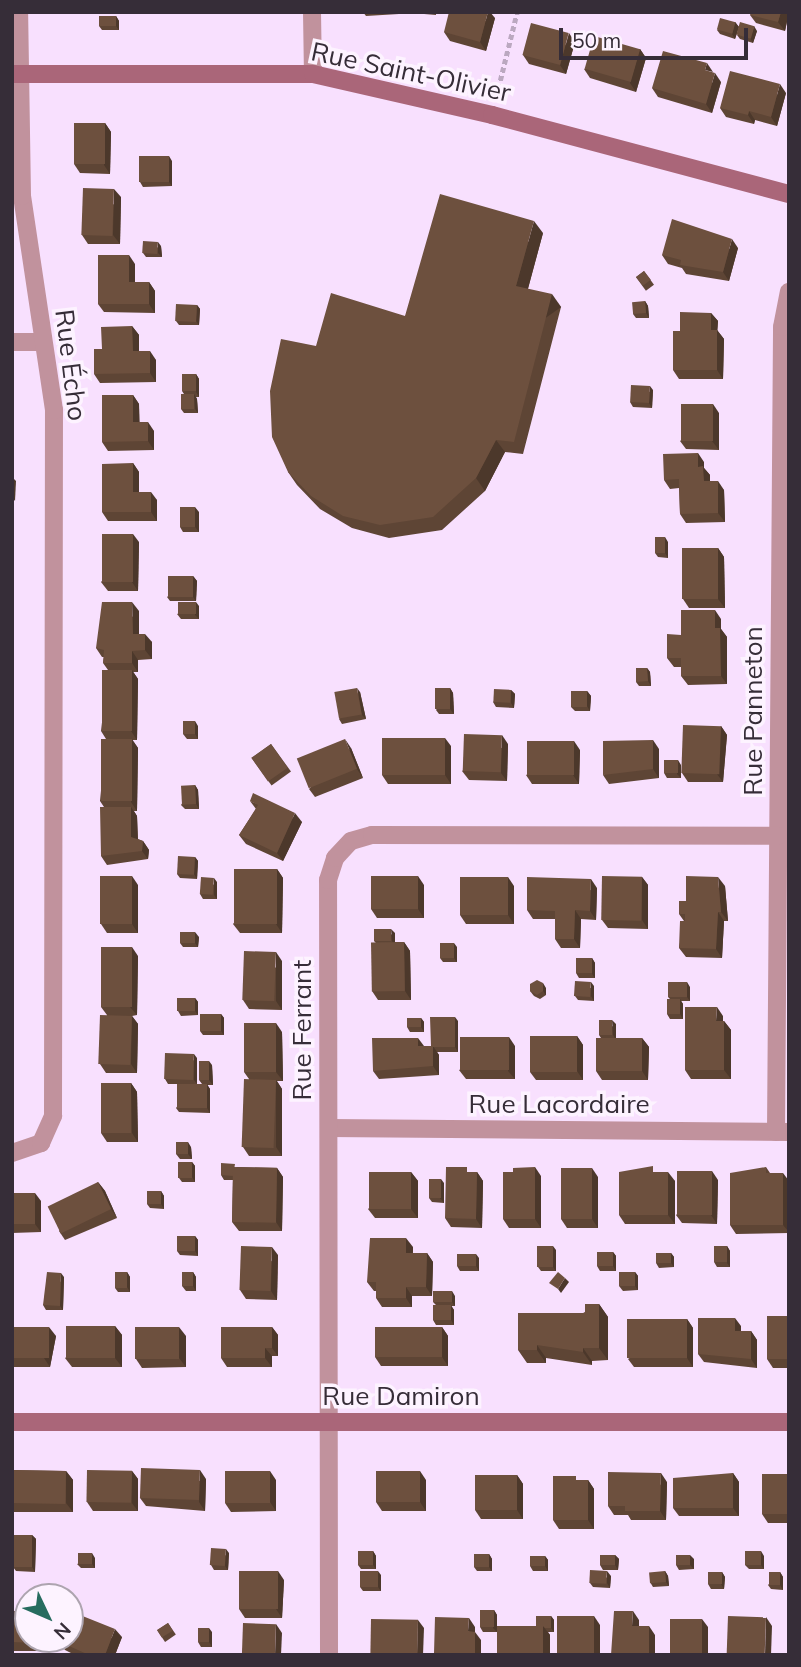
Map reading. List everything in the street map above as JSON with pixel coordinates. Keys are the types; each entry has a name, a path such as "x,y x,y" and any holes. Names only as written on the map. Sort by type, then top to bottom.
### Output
{"street":[{"name":"Rue Écho","path":"12,1153 41,1143 53,1116 54,410 41,342 22,196 16,74 19,12"},
{"path":"312,12 313,74"},
{"name":"Rue Saint-Olivier","path":"16,74 313,74 492,115 789,194"},
{"name":"Rue Panneton","path":"782,1132 778,836 782,327 789,292"},
{"path":"12,342 41,342"},
{"name":"Rue Ferrant","path":"329,1655 332,1422 328,880 335,858 351,841 372,835 778,836"},
{"name":"Rue Lacordaire","path":"329,1128 782,1132"},
{"name":"Rue Damiron","path":"12,1422 789,1422"}],"path":[{"path":"492,115 517,12"}],"building":[{"path":"449,12 488,12 480,42 444,32"},
{"path":"751,12 781,12 778,22 750,15"},
{"path":"99,16 116,16 116,26 99,26"},
{"path":"720,18 735,22 732,34 717,30"},
{"path":"740,22 754,26 751,39 736,34"},
{"path":"531,23 569,33 560,65 522,55"},
{"path":"594,36 640,49 631,82 585,69"},
{"path":"663,51 707,63 705,70 715,73 706,104 652,88"},
{"path":"730,71 780,84 771,117 720,108"},
{"path":"74,123 105,123 105,164 74,164"},
{"path":"139,156 169,156 169,182 139,182"},
{"path":"83,188 114,189 112,236 81,235"},
{"path":"440,194 534,221 516,286 552,294 514,442 496,440 476,478 433,517 380,525 343,516 311,496 288,472 272,437 270,391 281,339 316,346 331,293 405,316"},
{"path":"672,219 732,239 723,272 680,265 681,260 662,255"},
{"path":"143,241 158,242 157,254 142,253"},
{"path":"98,255 129,255 129,282 149,282 149,304 98,304"},
{"path":"644,271 651,280 643,286 636,277"},
{"path":"645,301 646,313 633,314 632,302"},
{"path":"176,304 197,305 196,322 175,321"},
{"path":"680,312 711,313 711,330 717,330 717,370 673,370 673,331 680,331"},
{"path":"132,326 133,351 150,351 150,373 94,374 94,349 102,349 101,327"},
{"path":"182,374 196,374 196,391 182,391"},
{"path":"631,385 650,386 649,403 630,402"},
{"path":"181,394 194,394 194,409 181,409"},
{"path":"102,395 133,395 133,422 148,422 148,441 102,442"},
{"path":"681,404 713,404 713,441 681,441"},
{"path":"698,453 698,467 703,466 704,481 718,481 718,513 680,514 679,479 664,480 663,454"},
{"path":"133,463 133,492 151,492 151,512 102,512 102,464"},
{"path":"180,507 195,507 195,527 180,527"},
{"path":"102,534 133,534 133,582 102,582"},
{"path":"655,537 665,537 665,553 655,553"},
{"path":"682,548 718,548 718,599 682,599"},
{"path":"168,576 193,576 193,597 168,597"},
{"path":"102,602 132,602 133,634 145,634 145,650 132,651 132,663 103,663 104,650 96,648"},
{"path":"178,602 196,602 196,614 178,614"},
{"path":"681,610 715,610 715,628 720,628 721,676 681,676 681,658 667,658 667,634 681,635"},
{"path":"636,668 647,668 648,681 636,682"},
{"path":"102,670 132,670 132,731 102,731"},
{"path":"357,688 362,715 339,719 334,692"},
{"path":"435,688 450,688 450,709 435,709"},
{"path":"494,689 511,690 510,703 493,702"},
{"path":"571,691 587,691 587,707 571,707"},
{"path":"183,721 195,721 195,734 183,734"},
{"path":"683,725 721,726 719,774 681,773"},
{"path":"464,734 502,735 501,772 463,771"},
{"path":"382,738 445,738 445,775 382,775"},
{"path":"101,739 132,739 132,801 101,801"},
{"path":"345,739 357,769 309,788 297,758"},
{"path":"653,740 653,769 603,775 603,741"},
{"path":"527,741 574,741 574,775 527,775"},
{"path":"271,744 288,768 268,782 251,758"},
{"path":"664,760 678,760 678,773 664,773"},
{"path":"195,785 196,804 182,805 181,786"},
{"path":"253,793 295,813 277,853 239,835 258,805 250,801"},
{"path":"100,807 131,807 131,837 143,841 142,851 101,856"},
{"path":"178,856 195,857 194,875 177,874"},
{"path":"234,869 277,869 277,924 234,924"},
{"path":"100,876 132,876 132,924 100,924"},
{"path":"371,876 418,876 418,909 371,909"},
{"path":"602,876 642,877 641,921 601,920"},
{"path":"686,876 718,877 721,912 718,912 716,949 679,948 680,921 685,921 685,914 679,914 679,901 686,901"},
{"path":"201,877 214,878 213,895 200,894"},
{"path":"460,877 508,877 508,915 460,915"},
{"path":"527,877 591,879 590,911 575,910 574,939 555,939 555,911 527,910"},
{"path":"374,929 391,929 391,941 374,941"},
{"path":"180,932 195,932 195,943 180,943"},
{"path":"404,942 405,991 372,992 371,943"},
{"path":"440,943 454,943 454,958 440,958"},
{"path":"101,947 132,947 132,1007 101,1007"},
{"path":"244,951 276,952 274,1001 242,1000"},
{"path":"576,958 592,958 592,973 576,973"},
{"path":"537,980 543,983 543,991 537,995 530,991 530,984"},
{"path":"575,981 591,982 590,997 574,996"},
{"path":"668,982 687,982 687,997 668,997"},
{"path":"177,998 195,998 195,1011 177,1011"},
{"path":"667,999 680,999 680,1014 667,1014"},
{"path":"685,1007 717,1007 716,1021 724,1021 724,1070 685,1070"},
{"path":"200,1014 221,1014 221,1031 200,1031"},
{"path":"100,1015 132,1016 130,1065 98,1064"},
{"path":"430,1017 455,1017 455,1047 431,1046"},
{"path":"407,1018 421,1018 421,1027 407,1027"},
{"path":"599,1020 612,1020 612,1035 599,1035"},
{"path":"244,1023 276,1023 276,1072 244,1072"},
{"path":"530,1036 577,1036 577,1072 530,1072"},
{"path":"460,1037 509,1037 509,1070 460,1070"},
{"path":"372,1038 418,1038 418,1046 433,1046 433,1066 373,1071"},
{"path":"596,1038 642,1038 642,1071 596,1071"},
{"path":"165,1053 194,1054 193,1080 164,1079"},
{"path":"199,1061 209,1061 209,1080 199,1080"},
{"path":"244,1079 276,1080 274,1148 242,1147"},
{"path":"101,1083 131,1083 131,1133 101,1133"},
{"path":"177,1084 207,1084 207,1108 177,1108"},
{"path":"176,1142 188,1142 188,1154 176,1154"},
{"path":"178,1162 192,1162 192,1178 178,1178"},
{"path":"221,1163 235,1164 233,1176 221,1175"},
{"path":"653,1166 653,1172 668,1172 668,1215 619,1215 619,1172"},
{"path":"233,1167 277,1168 276,1223 232,1222"},
{"path":"446,1167 467,1167 467,1172 477,1172 476,1219 445,1218"},
{"path":"535,1167 535,1219 503,1219 503,1172 513,1172 513,1168"},
{"path":"766,1167 766,1173 783,1173 783,1225 730,1225 730,1173"},
{"path":"561,1168 592,1168 592,1219 561,1219"},
{"path":"677,1171 712,1171 712,1215 677,1215"},
{"path":"369,1172 411,1172 411,1209 369,1209"},
{"path":"429,1179 441,1179 441,1198 429,1198"},
{"path":"98,1182 111,1209 61,1234 48,1207"},
{"path":"147,1191 161,1191 161,1204 147,1204"},
{"path":"12,1193 35,1193 35,1224 12,1224"},
{"path":"177,1236 195,1236 195,1251 177,1251"},
{"path":"370,1238 406,1238 406,1253 427,1253 426,1287 406,1287 406,1298 376,1298 376,1282 367,1282"},
{"path":"241,1246 272,1247 270,1291 239,1290"},
{"path":"537,1246 553,1246 553,1267 537,1267"},
{"path":"714,1246 727,1246 727,1262 714,1262"},
{"path":"597,1252 613,1252 613,1266 597,1266"},
{"path":"656,1253 671,1253 671,1263 656,1263"},
{"path":"457,1254 476,1254 476,1266 457,1266"},
{"path":"47,1272 61,1273 60,1306 43,1305"},
{"path":"115,1272 127,1272 127,1288 115,1288"},
{"path":"182,1272 193,1272 193,1286 182,1286"},
{"path":"558,1272 565,1278 558,1289 549,1283"},
{"path":"619,1272 635,1272 635,1286 619,1286"},
{"path":"433,1291 452,1291 452,1302 433,1302"},
{"path":"585,1304 599,1304 599,1348 583,1348 583,1352 537,1345 537,1350 518,1350 518,1313 585,1313"},
{"path":"433,1305 451,1305 451,1320 433,1320"},
{"path":"767,1316 789,1316 789,1359 767,1359"},
{"path":"698,1318 735,1318 735,1331 751,1331 751,1359 698,1354"},
{"path":"627,1319 687,1319 687,1358 627,1358"},
{"path":"66,1326 115,1326 115,1358 66,1358"},
{"path":"12,1327 49,1327 49,1358 12,1358"},
{"path":"135,1327 179,1327 179,1359 135,1359"},
{"path":"221,1327 272,1327 272,1348 265,1348 265,1358 221,1358"},
{"path":"375,1327 442,1327 442,1357 375,1357"},
{"path":"141,1468 200,1470 199,1500 140,1498"},
{"path":"12,1470 66,1471 65,1504 12,1503"},
{"path":"87,1470 132,1471 131,1503 86,1502"},
{"path":"225,1471 270,1471 270,1503 225,1503"},
{"path":"376,1471 420,1471 420,1502 376,1502"},
{"path":"608,1472 661,1473 660,1511 625,1511 625,1506 608,1506"},
{"path":"733,1473 733,1508 673,1508 673,1478"},
{"path":"762,1474 789,1474 789,1514 762,1514"},
{"path":"475,1475 517,1475 517,1510 475,1510"},
{"path":"553,1476 576,1476 576,1480 588,1480 588,1520 553,1520"},
{"path":"13,1535 32,1535 32,1567 13,1567"},
{"path":"211,1548 226,1549 225,1566 210,1565"},
{"path":"358,1551 373,1551 373,1565 358,1565"},
{"path":"745,1551 761,1551 761,1565 745,1565"},
{"path":"78,1553 92,1553 92,1564 78,1564"},
{"path":"474,1554 489,1554 489,1567 474,1567"},
{"path":"600,1555 615,1555 615,1565 600,1565"},
{"path":"676,1555 690,1555 690,1565 676,1565"},
{"path":"530,1556 545,1556 545,1566 530,1566"},
{"path":"590,1570 607,1571 606,1584 589,1583"},
{"path":"239,1571 278,1571 278,1609 239,1609"},
{"path":"360,1571 378,1571 378,1587 360,1587"},
{"path":"665,1571 666,1582 650,1583 649,1572"},
{"path":"708,1572 722,1572 722,1584 708,1584"},
{"path":"769,1572 780,1572 780,1585 769,1585"},
{"path":"480,1610 494,1610 494,1627 480,1627"},
{"path":"12,1611 14,1611 14,1642"},
{"path":"614,1611 633,1611 632,1626 649,1626 649,1655 611,1655"},
{"path":"536,1616 551,1616 551,1628 536,1626"},
{"path":"557,1616 594,1616 594,1655 557,1655"},
{"path":"728,1616 766,1617 765,1655 727,1655"},
{"path":"84,1617 115,1629 105,1655 84,1653"},
{"path":"435,1617 469,1618 468,1631 475,1632 475,1655 434,1653"},
{"path":"371,1619 418,1620 417,1655 370,1655"},
{"path":"670,1619 702,1619 702,1654 670,1654"},
{"path":"789,1619 789,1655 787,1655"},
{"path":"168,1623 173,1631 162,1638 157,1630"},
{"path":"243,1623 276,1624 275,1655 242,1655"},
{"path":"497,1626 543,1626 543,1655 497,1655"},
{"path":"198,1628 209,1628 209,1642 198,1642"}]}
